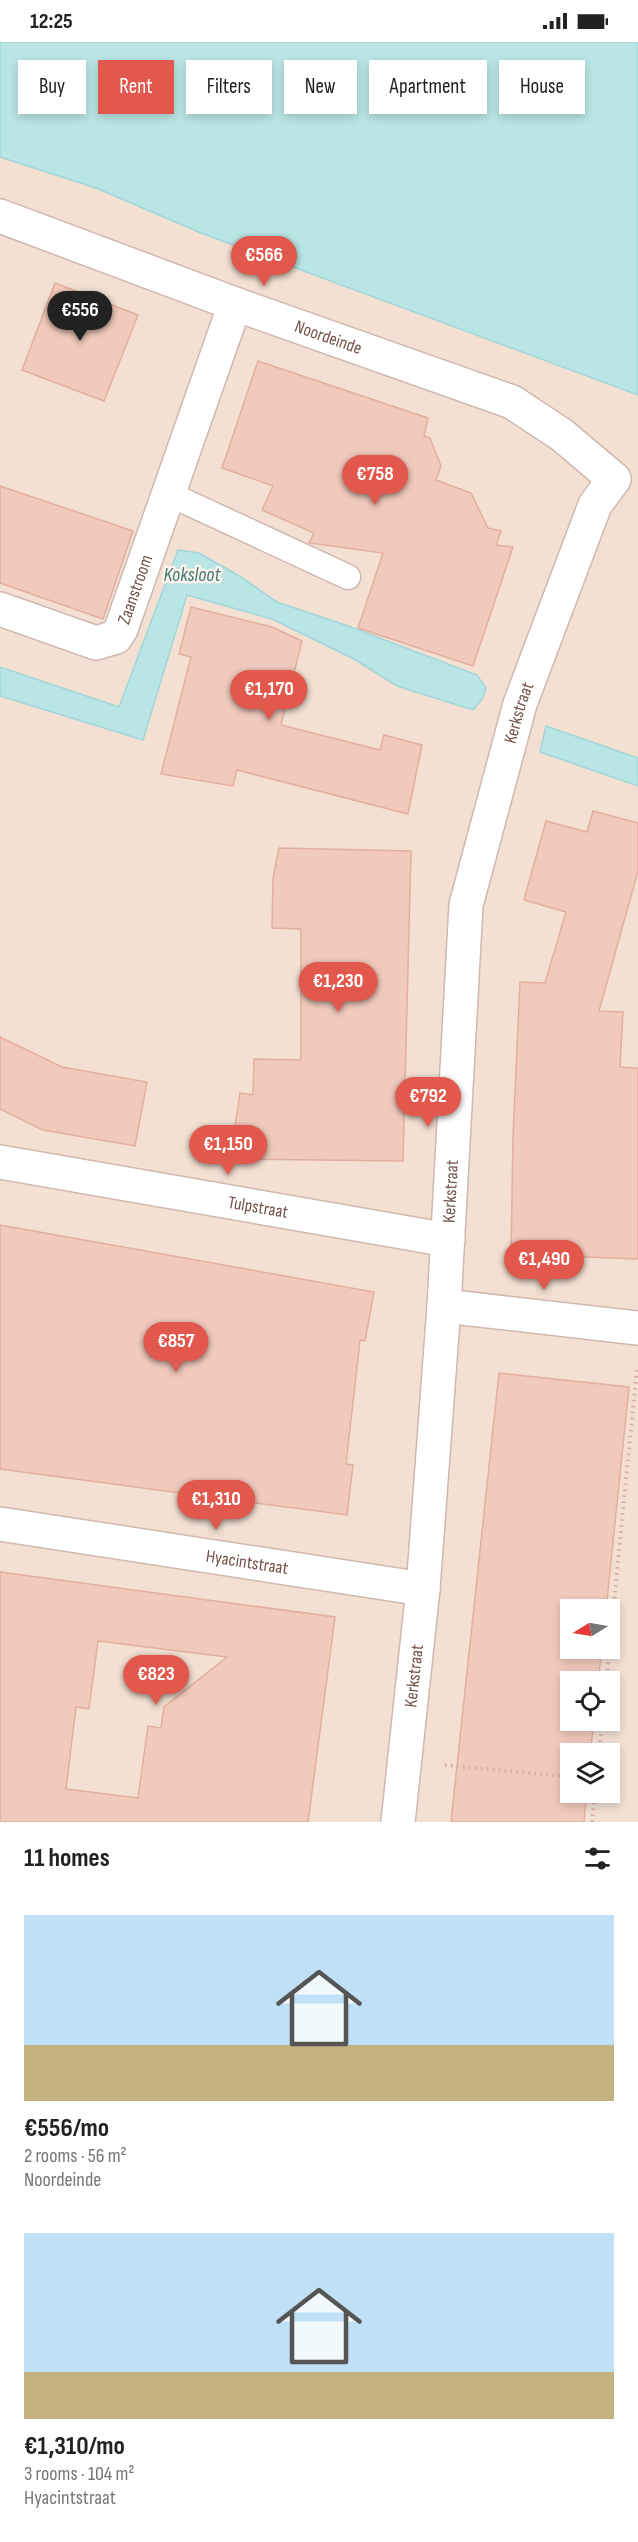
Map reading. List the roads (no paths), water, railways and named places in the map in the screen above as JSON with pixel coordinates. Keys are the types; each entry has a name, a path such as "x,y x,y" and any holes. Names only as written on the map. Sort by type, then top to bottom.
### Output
{"street":[{"name":"Noordeinde","path":"0,216 235,304 512,402 626,475"},
{"name":"Zaanstroom","path":"0,609 96,643 116,637 122,628 235,304"},
{"name":"Kerkstraat","path":"398,1822 423,1589 444,1306 466,905 520,704 595,505 626,475"},
{"name":"Tulpstraat","path":"0,1162 448,1240"},
{"path":"444,1306 638,1328"},
{"name":"Hyacintstraat","path":"0,1524 423,1589"}],"lane":[{"path":"169,494 348,577"}],"water":[{"path":"0,42 638,42 638,395 201,233 96,188 0,157"},
{"name":"Koksloot","path":"178,550 199,553 241,577 277,602 477,675 486,688 482,699 473,710 397,686 354,659 272,619 187,595 143,740 0,696 0,667 119,707"},
{"path":"546,726 638,758 638,786 540,752"}]}
